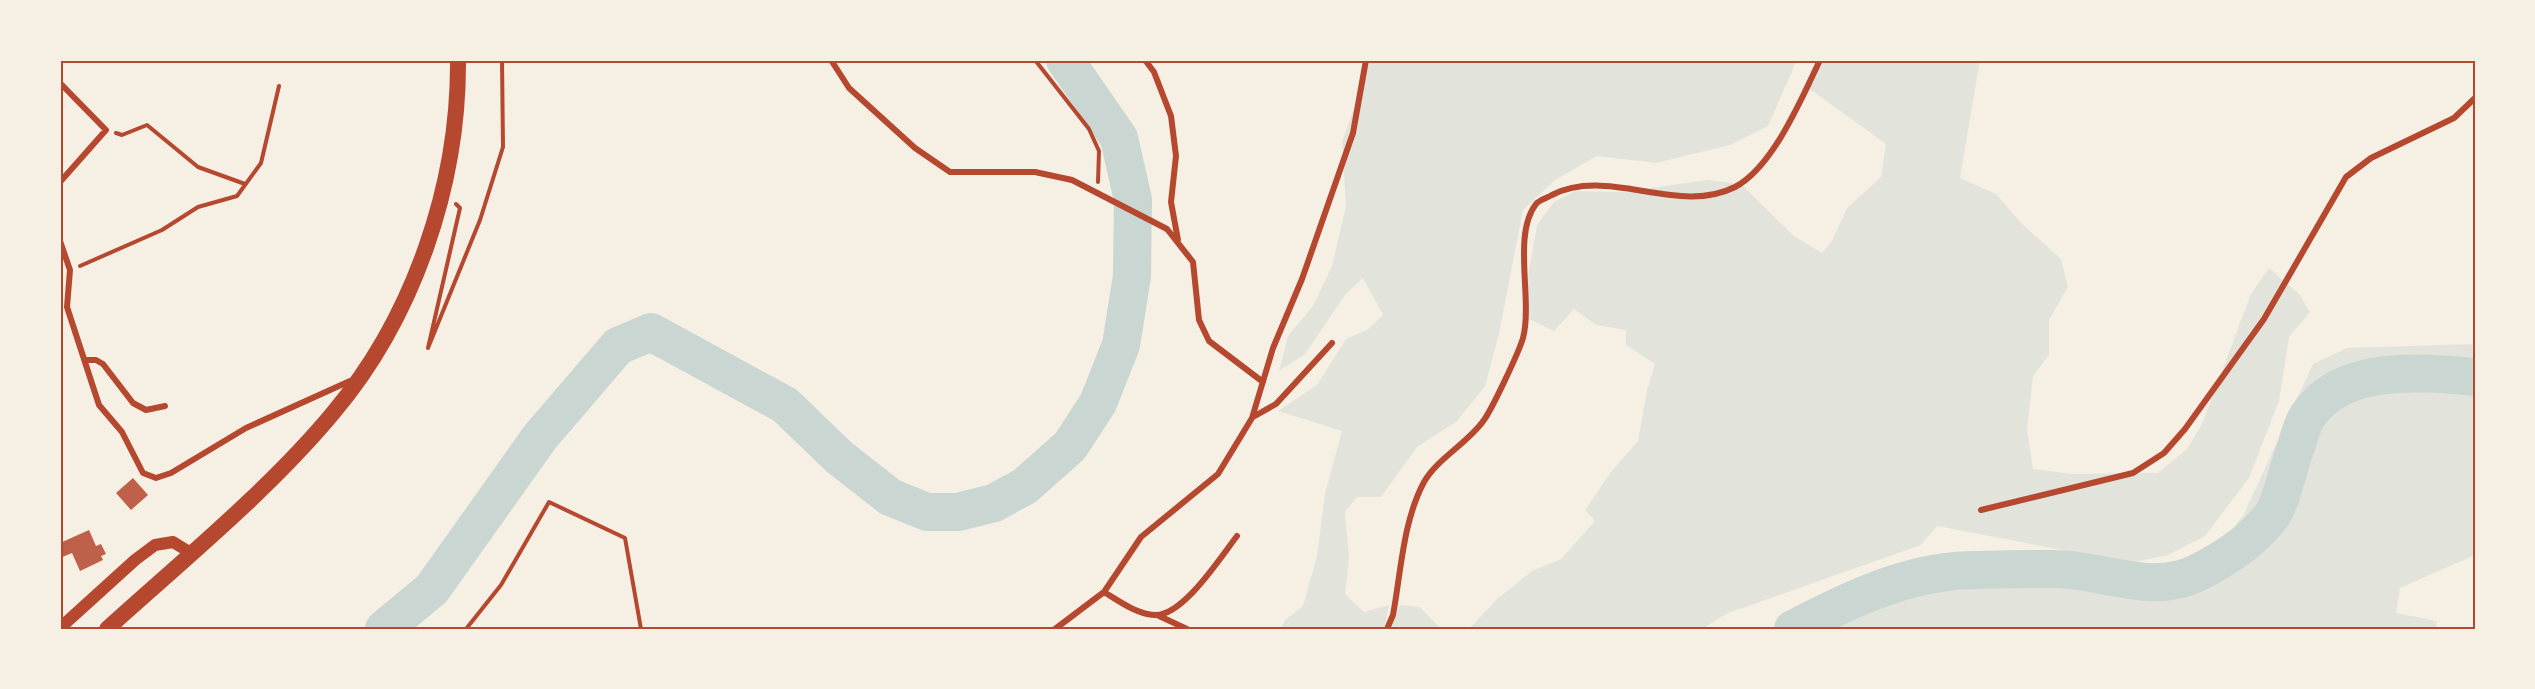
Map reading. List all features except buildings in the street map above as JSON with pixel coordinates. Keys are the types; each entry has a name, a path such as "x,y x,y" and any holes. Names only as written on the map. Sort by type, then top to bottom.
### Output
{"highway":[{"path":"107,629 300,449 334,412 389,330 407,292 443,190 453,135 458,60"}],"main road":[{"path":"61,626 155,545 173,542 191,553"}],"street":[{"path":"831,60 849,88 915,148 950,172 1035,172 1072,180 1167,229 1193,262 1199,320 1209,341 1263,382"},
{"path":"1145,60 1154,72 1171,116 1176,156 1171,202 1179,244"},
{"path":"1055,629 1104,592 1141,537 1218,474 1252,418 1273,348 1302,279 1353,133 1366,60"},
{"path":"1387,629 1393,615 1411,516 1425,481 1485,420 1523,338 1527,297 1526,230 1537,203 1568,187 1610,187 1698,196 1735,187 1760,165 1774,147 1797,108 1820,60"},
{"path":"60,83 106,130 60,182"},
{"path":"1981,510 2115,479 2145,468 2164,453 2185,429 2264,319 2346,177 2371,158 2454,118 2475,98"},
{"path":"60,241 70,270 67,307 99,405 122,432 143,473 156,477 171,473 246,428 359,377"},
{"path":"1252,418 1276,404 1332,343"},
{"path":"85,360 96,360 103,364 133,403 146,410 165,406"},
{"path":"1156,615 1180,607 1237,536"},
{"path":"1104,592 1133,609 1156,615 1187,629"}],"path":[{"path":"443,190 460,208 428,348 480,220 503,147 502,60"},
{"path":"1035,60 1089,129 1100,151 1098,194"},
{"path":"70,270 162,230 198,207 237,196 261,163 279,86"},
{"path":"106,130 122,135 147,125 198,167 246,184"},
{"path":"466,629 501,585 549,502 625,538 641,629"}],"shaded area":[{"path":"1365,60 1797,60 1768,126 1730,145 1656,163 1597,156 1555,180 1523,210 1499,334 1485,386 1457,421 1417,447 1381,497 1357,497 1345,512 1349,558 1345,594 1364,612 1389,605 1384,629 1281,629 1285,620 1303,606 1317,556 1325,494 1342,431 1278,411 1317,385 1346,339 1367,330 1383,315 1363,278 1345,295 1305,354 1279,371 1288,336 1313,306 1332,266 1346,206 1342,142 1362,85"},
{"path":"1820,60 1980,60 1960,178 1996,194 2023,225 2061,259 2068,287 2049,320 2049,355 2033,376 2027,429 2033,469 2073,474 2158,473 2187,449 2202,424 2251,294 2269,268 2299,294 2310,312 2289,337 2279,401 2249,478 2205,536 2168,555 2130,563 1937,526 1921,545 1728,613 1702,629 1469,629 1496,600 1532,571 1561,559 1595,521 1585,510 1611,472 1638,441 1647,390 1655,364 1626,345 1626,330 1596,325 1574,309 1554,331 1521,315 1537,225 1554,202 1575,191 1623,192 1707,180 1741,184 1794,236 1822,253 1832,241 1847,208 1881,177 1886,144 1807,87"},
{"path":"2475,344 2475,555 2400,588 2396,613 2437,621 2436,629 1808,629 1843,619 1931,563 1955,556 2153,571 2184,563 2215,550 2243,516 2313,364 2347,348"},
{"path":"1400,605 1420,607 1441,629 1391,629"}],"waterway":[{"path":"384,629 432,589 540,437 618,346 651,332 785,405 839,457 890,497 927,512 958,512 994,503 1025,486 1070,446 1098,403 1121,345 1132,276 1133,200 1119,138 1065,60"},
{"path":"1793,629 1871,592 1913,579 1955,571 2073,570 2144,582 2180,579 2197,573 2218,562 2248,541 2272,515 2307,417 2322,400 2340,388 2384,375 2407,373 2475,377"}]}
